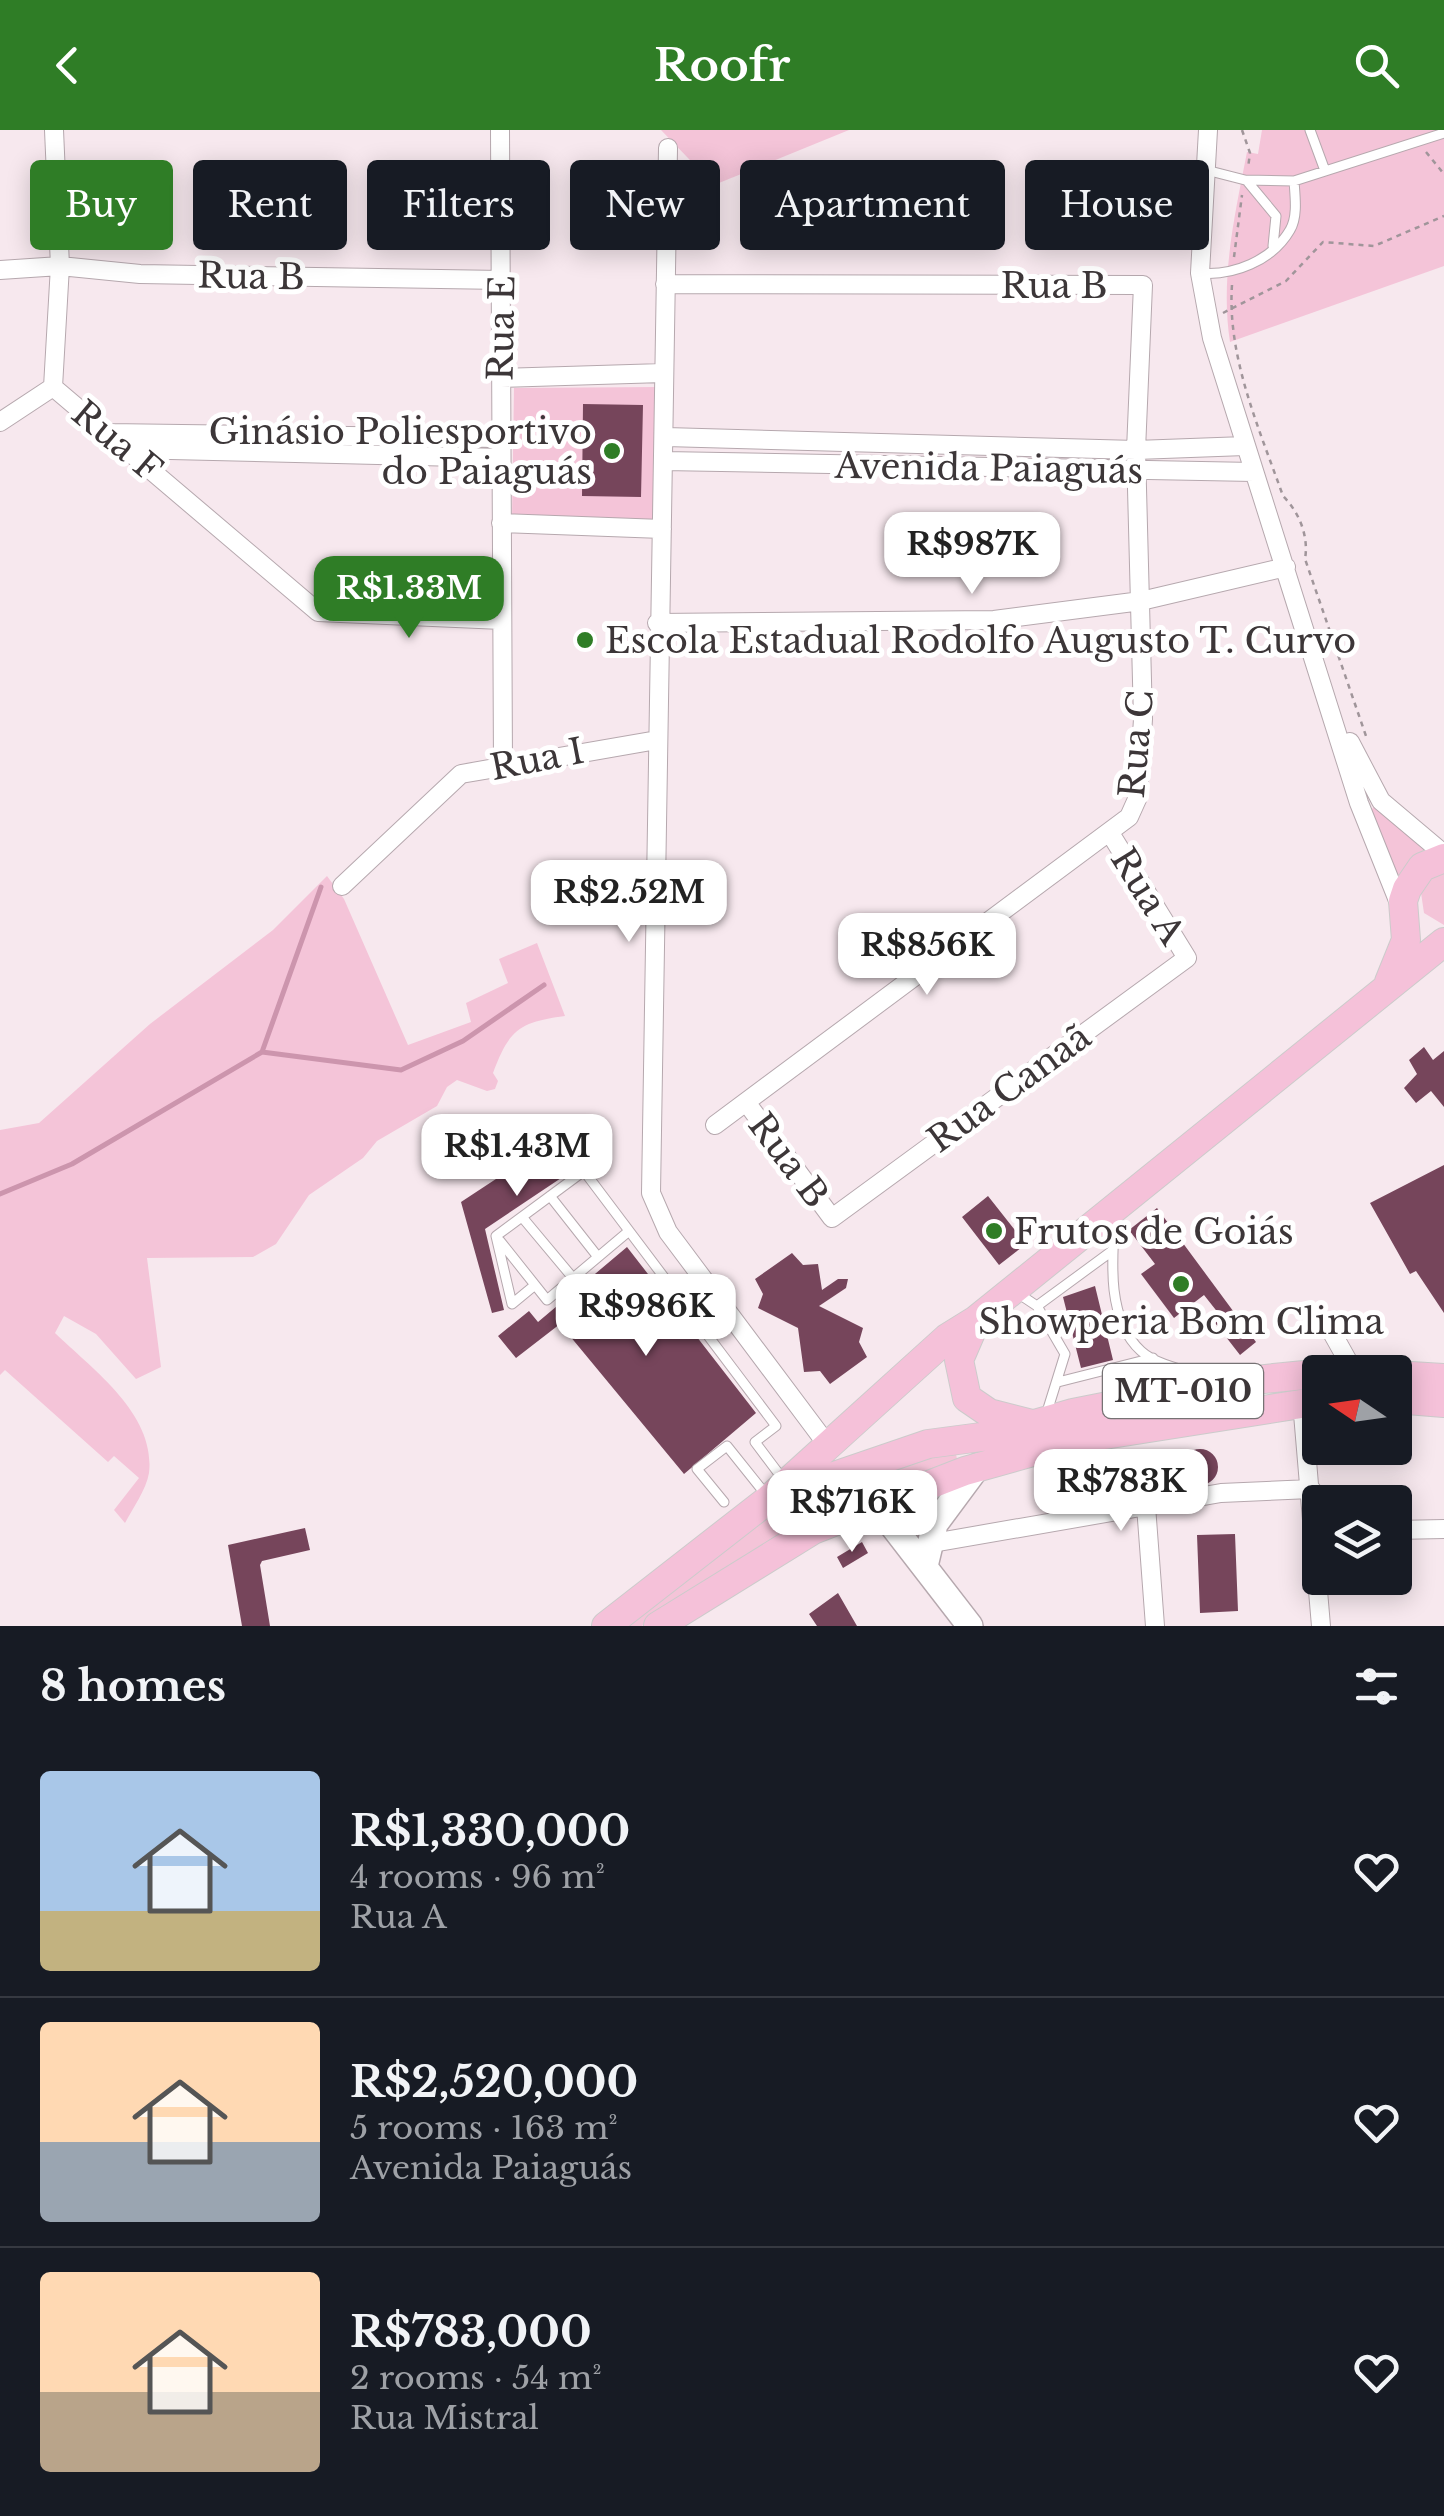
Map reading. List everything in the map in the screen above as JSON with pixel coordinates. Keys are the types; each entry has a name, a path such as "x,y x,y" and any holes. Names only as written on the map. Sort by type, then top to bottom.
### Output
{"main road":[{"path":"1388,984 1402,954 1414,877 1444,856"},
{"path":"1405,918 1425,934 1444,941"},
{"path":"606,1626 776,1490 948,1338 976,1320 1444,941"},
{"name":"MT-010","path":"976,1320 958,1360 961,1386 979,1408 1038,1423 1224,1383 1302,1375"},
{"path":"1412,1376 1444,1378"},
{"path":"1412,1400 1444,1403"},
{"name":"MT-010","path":"658,1626 813,1530 978,1466 1079,1439 1302,1403"},
{"path":"776,1490 883,1456 1038,1423"}],"street":[{"path":"0,422 53,387 60,266 54,130"},
{"name":"Rua E","path":"500,130 503,765"},
{"path":"1207,160 1208,130"},
{"path":"1207,160 1219,130"},
{"path":"668,148 650,1193 668,1232 834,1436"},
{"path":"1201,250 1200,273 1212,338 1360,804 1405,918"},
{"name":"Rua B","path":"0,270 60,266 140,274 245,269 502,280"},
{"name":"Rua B","path":"665,284 1143,285"},
{"name":"Rua C","path":"716,1125 1129,817 1138,797 1143,718 1136,450 1143,285"},
{"path":"501,378 663,373"},
{"name":"Rua F","path":"53,387 318,612 502,620"},
{"path":"108,433 418,433 501,438"},
{"name":"Avenida Paiaguás","path":"666,437 1136,450 1245,446"},
{"path":"128,450 501,458"},
{"name":"Avenida Paiaguás","path":"664,461 1254,472"},
{"path":"502,524 662,529"},
{"path":"657,623 994,620 1141,600 1286,567"},
{"path":"1329,701 1382,802 1444,856"},
{"name":"Rua I","path":"342,886 460,774 657,740"},
{"name":"Rua A","path":"1110,833 1187,958"},
{"name":"Rua Canaã","path":"832,1218 1187,958"},
{"name":"Rua B","path":"746,1102 832,1218"},
{"path":"1330,1329 1345,1355"},
{"path":"926,1555 948,1502 978,1466"},
{"path":"926,1555 1140,1507 1221,1493 1302,1489"},
{"path":"875,1503 926,1555 970,1626"},
{"path":"1140,1507 1155,1626"},
{"path":"1412,1530 1444,1529"},
{"path":"1320,1595 1321,1626"}],"lane":[{"path":"1310,130 1324,168"},
{"path":"1246,180 1294,181 1324,168 1444,133"},
{"path":"1209,161 1246,180 1276,216 1273,246"},
{"path":"1200,273 1232,272 1273,246 1293,223 1294,181"},
{"path":"496,1236 584,1172 776,1426 735,1456"},
{"path":"550,1196 598,1257"},
{"path":"1115,1206 1112,1280 1125,1330 1143,1353 1224,1383"},
{"path":"522,1217 573,1278"},
{"path":"496,1236 547,1300 629,1231"},
{"path":"496,1236 512,1304 535,1284"},
{"path":"1037,1306 1112,1251"},
{"path":"1013,1289 1037,1306 1065,1354 1058,1382 1038,1423"},
{"path":"1058,1382 1153,1358"},
{"path":"755,1442 776,1490"},
{"path":"724,1502 698,1469 726,1446 776,1490"}],"path":[{"path":"1242,130 1250,152 1229,311 1237,357 1283,496 1294,506 1308,544 1305,559 1367,737"},
{"path":"1422,139 1429,158 1444,174"},
{"path":"1229,311 1286,281 1322,242 1374,246 1444,216"},
{"path":"1128,1444 1140,1507"}],"shaded area":[{"path":"661,130 849,130 775,160 740,160 740,174 720,183 720,160 690,160"},
{"path":"1262,130 1444,130 1444,266 1230,342 1227,294 1234,222 1247,152 1258,154"},
{"path":"658,387 655,525 512,520 514,388"},
{"path":"1374,806 1424,850 1399,884 1371,811"},
{"path":"1444,866 1444,925 1424,913 1420,886"},
{"path":"327,876 344,899 408,1045 471,1022 466,1003 508,983 499,959 537,943 565,1016 526,1025 511,1038 493,1073 498,1081 495,1089 487,1091 457,1080 447,1087 437,1106 377,1141 363,1158 309,1195 276,1244 253,1257 147,1258 161,1367 136,1379 96,1334 64,1316 55,1333 118,1394 142,1431 149,1473 125,1523 114,1510 139,1478 114,1456 108,1462 5,1370 0,1375 0,1130 39,1123 150,1024 273,930"},
{"path":"955,1449 959,1469 671,1604 642,1626 628,1626 764,1516 813,1490"}],"building":[{"name":"Ginásio Poliesportivo do Paiaguás","path":"583,404 643,405 641,497 582,496"},
{"path":"1424,1047 1433,1060 1444,1051 1444,1107 1431,1091 1416,1103 1404,1088 1417,1074 1409,1060"},
{"path":"575,1127 588,1160 485,1229 504,1310 492,1313 461,1202"},
{"path":"1444,1165 1444,1313 1416,1271 1410,1274 1370,1203"},
{"name":"Frutos de Goiás","path":"988,1196 1026,1244 999,1265 962,1217"},
{"name":"Showperia Bom Clima","path":"1157,1208 1256,1342 1240,1355 1212,1319 1219,1314 1204,1295 1174,1318 1141,1274 1155,1264 1129,1230"},
{"path":"627,1247 756,1413 684,1474 560,1324 516,1358 498,1336 529,1311 538,1322"},
{"path":"792,1253 803,1265 818,1264 822,1290 838,1279 848,1279 846,1288 819,1306 863,1328 859,1342 867,1357 830,1384 820,1371 804,1372 798,1328 758,1308 763,1294 755,1279"},
{"path":"1095,1286 1113,1360 1081,1368 1063,1297"},
{"path":"1200,1449 1213,1454 1218,1467 1213,1480 1200,1485 1187,1480 1182,1467 1187,1454"},
{"path":"305,1528 310,1550 262,1561 260,1565 270,1626 242,1626 228,1545"},
{"path":"1235,1534 1238,1611 1200,1613 1197,1535"},
{"path":"862,1542 868,1553 843,1568 837,1557"},
{"path":"838,1593 857,1626 817,1626 809,1614"}],"waterway":[{"path":"262,1052 321,887"},
{"path":"0,1194 72,1164 262,1052 401,1070 463,1041 544,985"}],"place":[{"name":"Ginásio Poliesportivo do Paiaguás","path":"612,451"},
{"name":"Escola Estadual Rodolfo Augusto T. Curvo","path":"585,640"},
{"name":"Frutos de Goiás","path":"994,1231"},
{"name":"Showperia Bom Clima","path":"1181,1284"}]}
